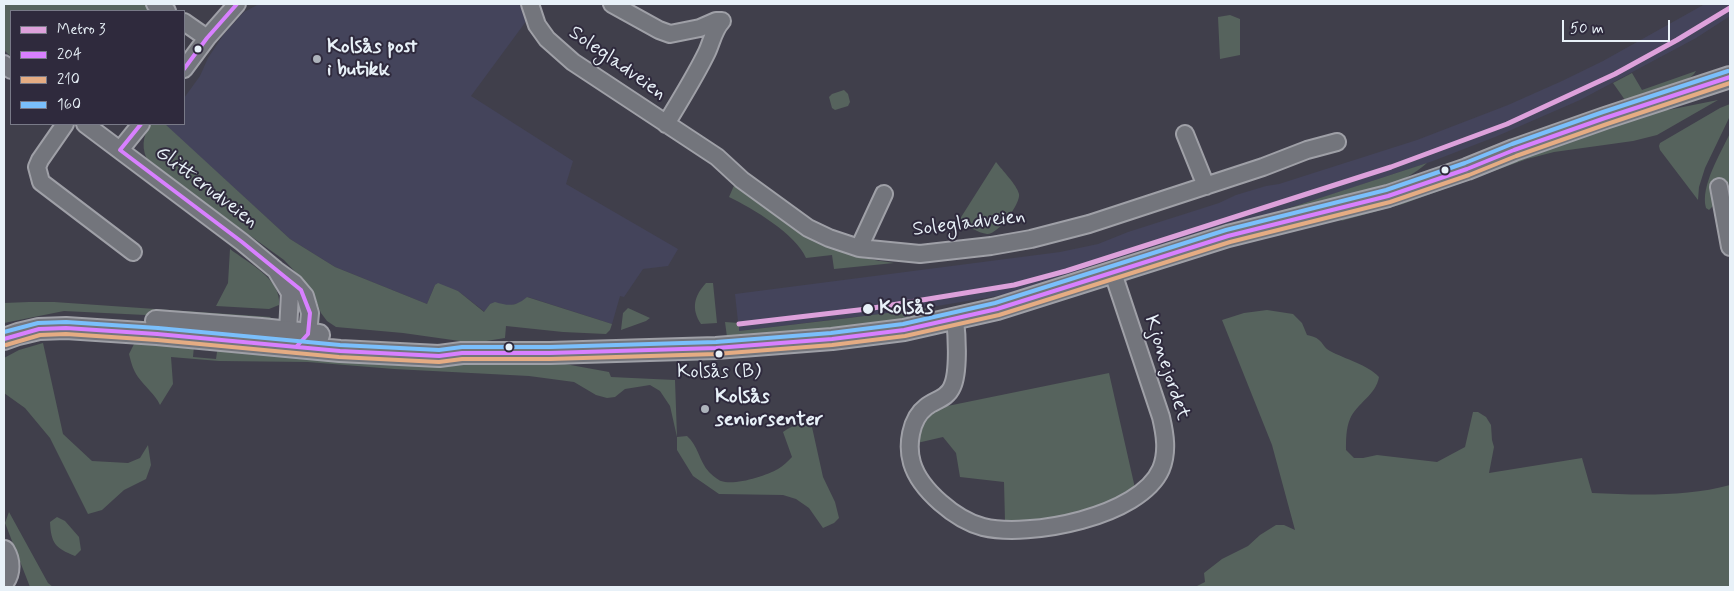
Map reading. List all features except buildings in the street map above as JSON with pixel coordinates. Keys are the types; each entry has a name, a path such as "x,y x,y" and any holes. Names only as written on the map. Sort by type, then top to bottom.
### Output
{"main road":[{"path":"4,340 18,334 39,329 66,328 298,337 442,348 462,352 550,353 716,348 841,338 904,330 997,309 1228,236 1388,196 1605,118 1730,77"},
{"path":"4,330 44,320 84,316 190,323 298,337"},
{"path":"4,551 8,562 8,581"}],"street":[{"path":"185,68 207,38 237,4"},
{"path":"612,4 670,34 722,21 717,26 694,76 666,124"},
{"name":"Solegladveien","path":"533,5 537,25 547,39 566,56 728,166 742,180 808,228 829,238 859,248 920,254 991,246 1031,239 1074,228 1206,186 1307,150 1337,142"},
{"path":"185,23 207,38"},
{"path":"64,125 37,167 42,182 132,252"},
{"name":"Glitterudveien","path":"86,125 294,283 305,296 310,313 298,337"},
{"path":"120,150 139,125"},
{"path":"1185,134 1206,186"},
{"path":"1719,187 1730,247"},
{"path":"859,248 884,194"},
{"name":"Kjonejordet","path":"955,320 956,368 952,389 942,399 925,407 915,421 910,437 908,448 912,466 918,476 933,496 946,507 970,522 984,527 1026,529 1084,520 1129,501 1142,492 1159,474 1164,456 1166,438 1161,417 1113,273"}],"shaded area":[{"path":"4,4 145,4 155,10 10,10 10,56 4,50"},
{"path":"259,4 519,4 527,20 471,96 573,161 566,184 678,249 668,266 643,269 624,297 620,296 612,324 528,297 520,303 508,306 490,304 485,312 458,291 435,285 427,304 335,267 290,239 165,125 185,125 185,97 200,76 208,58 224,34 244,12"},
{"path":"1705,4 1730,4 1730,16 1696,38 1580,100 1495,137 1433,161 1015,293 913,310 739,331 735,294 1060,252 1098,244 1128,232 1219,203 1236,195 1279,184 1417,140 1508,105 1562,81 1603,61"},
{"path":"1230,15 1240,19 1240,55 1220,59 1218,17"},
{"path":"1696,71 1692,76 1675,85 1625,100 1613,83 1632,73 1642,90"},
{"path":"844,90 848,94 850,102 848,106 835,110 832,108 829,97"},
{"path":"1718,100 1657,135 1633,141 1554,152 1527,159 1403,204 1341,221 1346,216 1666,107 1668,110"},
{"path":"1730,104 1730,116 1705,168 1699,187 1698,200 1660,150 1660,143"},
{"path":"150,125 166,125 290,239 335,267 427,304 435,285 438,283 458,291 484,312 490,304 495,302 512,305 519,303 527,297 612,324 610,330 606,334 506,326 505,338 474,343 403,333 336,327 327,321 305,282 284,260 149,163 144,148 146,133"},
{"path":"1730,133 1730,193 1728,182 1712,187 1714,205 1709,210 1706,208 1706,190 1717,160"},
{"path":"996,162 1015,186 1019,198 1008,218 992,233 987,234 958,222"},
{"path":"1427,163 1409,176 1379,189 1327,203 1268,215"},
{"path":"736,181 782,219 820,243 841,252 894,263 834,269 832,255 806,258 801,249 783,231 761,215 729,197"},
{"path":"230,249 270,280 275,287 279,305 269,309 216,306 228,283"},
{"path":"706,283 713,283 717,323 701,324 696,313 695,303"},
{"path":"54,302 271,317 267,321 64,311 4,323 4,303"},
{"path":"628,308 650,318 621,330 623,313"},
{"path":"926,308 927,317 836,330 727,337 725,322 739,323 739,331"},
{"path":"1267,310 1293,314 1302,323 1307,335 1318,339 1330,351 1363,366 1379,377 1374,389 1353,413 1349,423 1346,434 1346,450 1354,458 1377,455 1437,462 1465,447 1473,412 1478,412 1486,417 1491,425 1494,447 1489,473 1582,458 1592,493 1644,495 1679,493 1696,492 1730,485 1730,587 1195,587 1205,582 1204,573 1222,559 1248,546 1260,535 1276,525 1284,525 1295,530 1272,445 1222,320 1244,313"},
{"path":"145,341 194,346 193,357 216,359 218,345 565,364 609,372 611,377 675,380 677,437 670,406 660,391 650,385 625,389 615,397 607,398 596,395 574,382 529,376 394,369 308,362 219,361 171,357 173,384 160,405 136,374 129,354 134,344"},
{"path":"43,343 63,434 92,461 128,463 140,458 148,445 151,465 146,479 124,490 102,510 88,514 50,438 25,408 4,393 4,358 19,350"},
{"path":"1109,373 1135,488 1094,512 1057,519 1005,521 1004,482 960,477 956,453 943,437 917,443 923,411"},
{"path":"797,425 812,427 823,477 835,502 839,518 834,523 823,528 809,508 796,499 783,495 719,494 693,476 677,450 677,437 687,436 691,440 706,468 715,477 721,481 734,482 758,477 780,468 792,457 783,432"},
{"path":"9,512 48,583 53,587 30,587 5,523"},
{"path":"57,517 65,521 79,537 81,550 75,556 63,550 53,540 50,522"}],"metro line":[{"name":"3","path":"739,324 867,309 1014,285 1066,271 1391,167 1507,124 1615,74 1730,8"}],"transit line":[{"name":"204","path":"185,68 207,38 237,4"},
{"name":"160","path":"4,332 38,323 66,322 158,328 340,345 439,350 462,347 550,347 716,342 831,333 903,324 995,303 1226,230 1386,190 1603,112 1728,71"},
{"name":"204","path":"4,339 39,329 66,328 157,334 340,351 439,356 462,353 550,353 716,348 832,339 904,330 997,309 1228,236 1388,196 1605,118 1730,77"},
{"name":"210","path":"6,345 40,335 66,334 157,340 339,357 439,362 462,359 550,359 716,354 832,345 905,336 999,315 1230,242 1390,202 1607,124 1730,83"},
{"name":"204","path":"140,125 120,150 242,242 301,290 310,313 308,334 297,346"}],"place":[{"name":"Kolsås post i butikk","path":"317,59"},
{"name":"Kolsås","path":"868,309"},
{"name":"Kolsås (B)","path":"719,354"},
{"name":"Kolsås seniorsenter","path":"705,409"}]}
